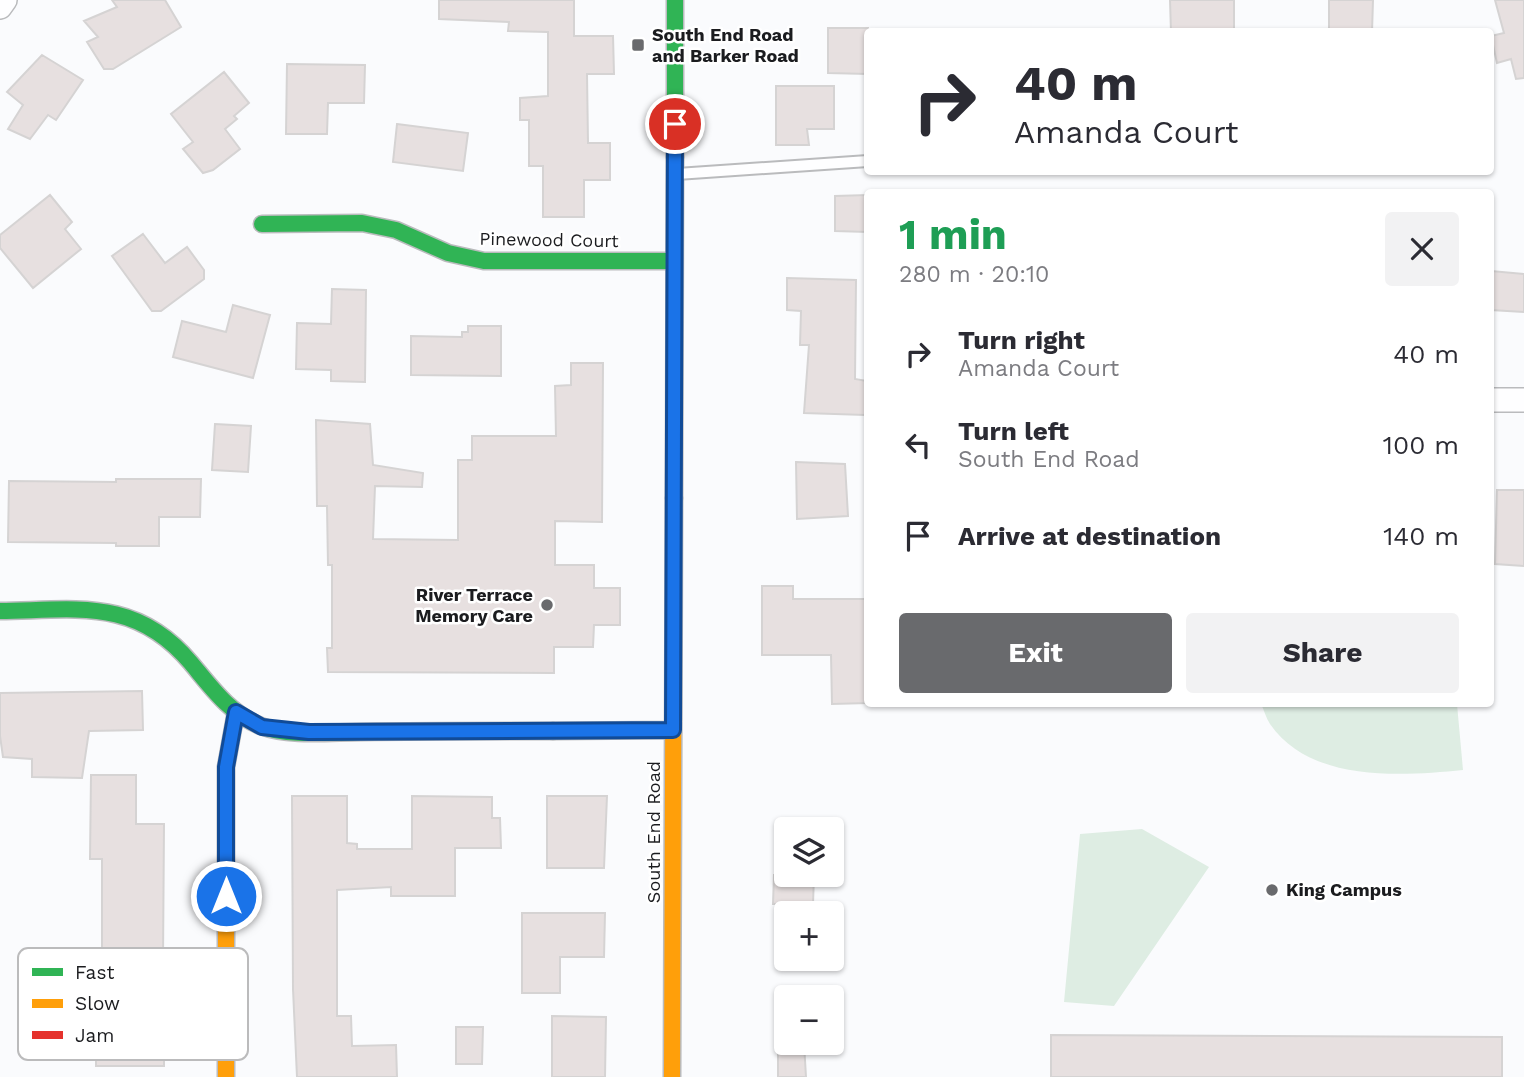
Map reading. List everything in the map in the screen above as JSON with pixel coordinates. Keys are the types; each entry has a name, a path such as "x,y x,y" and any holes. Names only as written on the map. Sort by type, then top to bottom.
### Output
{"street":[{"path":"0,7 5,0"},
{"name":"South End Road","path":"672,1077 675,0"},
{"name":"Pinewood Court","path":"262,224 362,223 396,230 448,253 484,261 674,261"},
{"path":"1494,400 1524,400"},
{"path":"0,611 118,613 153,628 181,653 212,691 236,712 262,727 309,732 673,730"},
{"path":"226,948 226,767 236,712"}],"lane":[{"path":"674,174 864,162"}],"shaded area":[{"path":"1262,707 1457,707 1463,770 1385,774 1333,766 1309,757 1288,743 1270,724"},
{"path":"1142,829 1209,867 1114,1006 1064,1002 1080,834"}],"building":[{"path":"112,0 165,0 181,27 113,69 104,69 87,42 98,37 84,21 117,7"},
{"path":"439,0 574,0 574,36 613,36 614,74 587,74 588,143 610,143 610,180 584,180 584,217 543,217 543,166 529,166 529,120 520,120 520,98 548,96 548,32 508,31 509,22 439,19"},
{"path":"1170,0 1234,0 1234,28 1171,28"},
{"path":"1329,0 1373,0 1372,28 1329,28"},
{"path":"1495,0 1524,0 1524,78 1516,79 1511,59 1497,63 1494,35 1504,33"},
{"path":"828,28 864,28 864,74 828,73"},
{"path":"42,55 83,80 56,120 48,115 30,139 8,129 23,105 7,92"},
{"path":"287,64 365,65 364,103 328,103 327,134 286,134"},
{"path":"224,72 249,103 234,116 237,119 225,129 240,149 213,170 203,173 183,149 193,142 171,114"},
{"path":"776,86 834,86 834,129 807,129 809,145 776,145"},
{"path":"397,124 468,133 463,171 393,162"},
{"path":"50,195 72,222 65,229 81,249 33,288 0,248 0,235"},
{"path":"864,195 864,232 835,231 835,196"},
{"path":"143,234 165,263 187,247 204,270 204,279 161,311 152,311 112,256"},
{"path":"1494,271 1524,274 1524,312 1494,310"},
{"path":"787,278 856,280 855,379 864,380 864,415 804,413 809,345 800,345 801,311 787,310"},
{"path":"332,289 366,290 365,382 331,381 331,370 296,369 297,323 331,324"},
{"path":"233,305 270,315 253,378 173,357 182,321 226,332"},
{"path":"468,326 501,326 501,376 411,375 411,336 462,337 462,332 468,332"},
{"path":"571,363 603,363 602,522 555,521 555,565 594,565 594,588 620,588 620,625 594,625 593,647 554,647 554,673 328,672 327,648 332,648 332,565 328,565 327,506 317,506 316,420 370,424 373,465 423,473 422,487 375,486 373,539 458,540 458,460 472,460 472,436 556,436 555,386 571,385"},
{"path":"215,424 251,426 248,472 212,470"},
{"path":"796,462 845,464 848,516 797,519"},
{"path":"116,479 201,479 200,517 159,517 159,546 8,542 9,481 116,482"},
{"path":"1497,490 1524,490 1524,566 1495,564"},
{"path":"762,586 793,586 793,599 864,599 864,703 832,704 831,655 762,655"},
{"path":"142,691 143,730 89,731 82,778 32,777 32,759 3,757 0,693"},
{"path":"91,775 136,775 136,824 164,824 163,948 102,948 102,859 90,859"},
{"path":"292,796 347,796 347,843 357,844 357,849 412,849 412,796 492,797 492,818 500,818 501,848 455,848 455,896 391,896 391,887 337,890 337,1016 351,1016 352,1046 396,1045 397,1077 297,1077 293,989"},
{"path":"547,796 607,796 604,868 547,868"},
{"path":"774,875 774,887 814,887 813,901 774,901 773,904"},
{"path":"522,913 605,913 604,957 560,957 560,993 522,993"},
{"path":"552,1016 606,1017 605,1077 552,1077"},
{"path":"456,1027 483,1027 482,1064 456,1064"},
{"path":"1051,1035 1502,1037 1502,1077 1051,1077"},
{"path":"778,1055 805,1055 806,1077 778,1077"},
{"path":"96,1060 164,1060 164,1066 96,1066"}],"traffic: fast":[{"path":"675,0 675,157"},
{"path":"262,224 362,223 396,230 448,253 484,261 674,261"},
{"path":"0,611 80,610 127,617 149,627 170,642 240,714 261,726 284,732 553,731"}],"traffic: slow":[{"path":"672,1077 674,498"},
{"path":"226,948 226,767 236,712"},
{"path":"553,731 673,730"},
{"path":"226,1060 226,1077"}],"traffic: jam":[{"path":"674,498 675,157"}],"place":[{"name":"South End Road and Barker Road","path":"638,45"},
{"name":"River Terrace Memory Care","path":"547,605"},
{"name":"King Campus","path":"1272,890"}],"route":[{"path":"226,896 226,767 236,712 262,727 309,732 673,730 675,124"}]}
